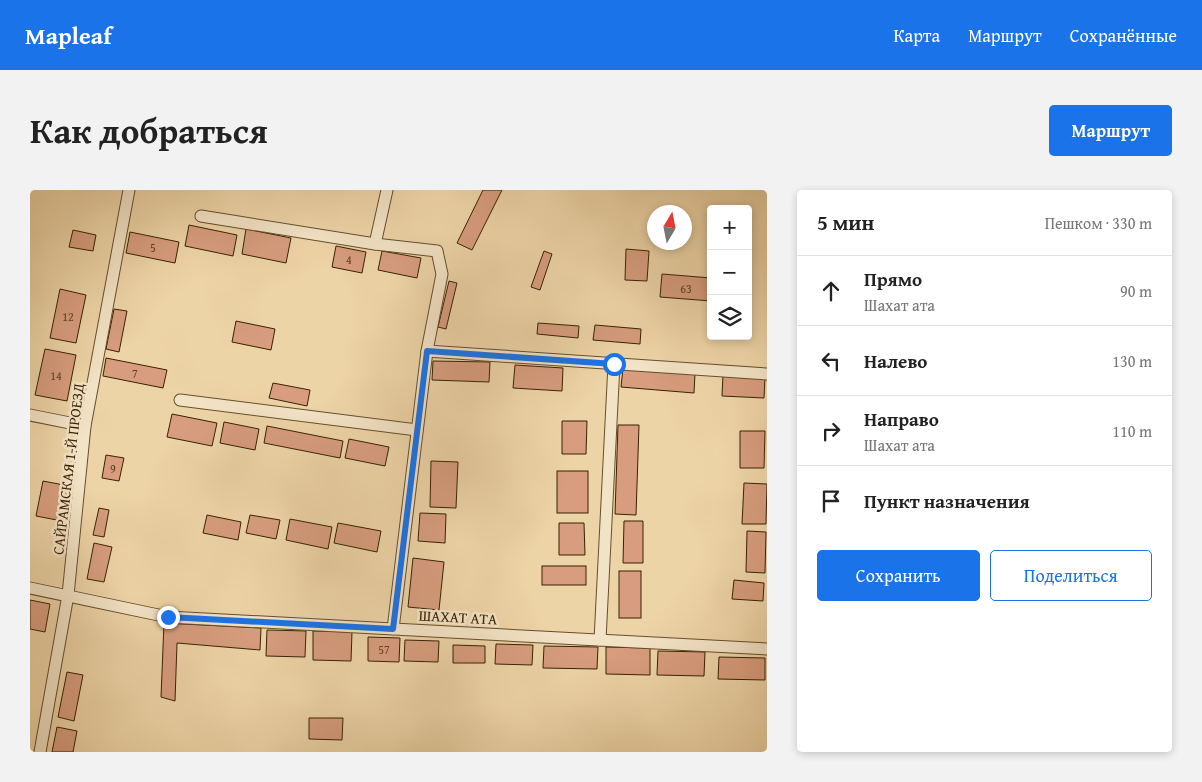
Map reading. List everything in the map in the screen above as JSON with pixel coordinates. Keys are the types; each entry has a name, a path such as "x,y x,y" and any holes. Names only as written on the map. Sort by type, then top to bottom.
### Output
{"street":[{"name":"САЙРАМСКАЯ 1-Й ПРОЕЗД","path":"40,752 68,596 85,426 129,190"},
{"path":"375,244 387,190"},
{"path":"201,216 375,244 437,251 442,274 427,351 393,629"},
{"path":"427,351 767,374"},
{"path":"600,640 614,364"},
{"path":"180,400 417,430"},
{"path":"30,414 85,426"},
{"name":"ШАХАТ АТА","path":"30,588 168,617 767,649"}],"building":[{"path":"483,190 502,190 472,250 457,243"},
{"path":"189,225 237,235 233,256 185,246"},
{"path":"246,229 291,238 286,263 242,254"},
{"path":"73,230 96,235 93,251 69,247"},
{"path":"130,232 179,242 175,263 126,253"},
{"path":"336,246 366,252 362,273 332,267"},
{"path":"626,249 649,251 647,281 625,280"},
{"path":"382,251 421,258 417,278 378,270"},
{"path":"544,251 552,254 540,290 531,287"},
{"path":"662,274 707,278 707,301 660,297"},
{"path":"449,281 457,283 446,329 438,327"},
{"path":"60,289 86,295 76,343 50,338"},
{"path":"114,309 127,311 119,352 106,349"},
{"path":"236,321 275,329 271,350 232,342"},
{"path":"538,323 579,326 578,338 537,334"},
{"path":"595,325 641,329 640,344 593,340"},
{"path":"45,349 76,355 67,401 35,395"},
{"path":"106,358 167,370 163,388 103,376"},
{"path":"433,361 490,362 489,382 432,380"},
{"path":"515,365 563,368 562,391 513,388"},
{"path":"623,368 695,373 694,393 621,387"},
{"path":"723,375 765,377 764,398 722,396"},
{"path":"273,383 310,390 307,406 269,398"},
{"path":"172,414 217,423 212,446 167,437"},
{"path":"562,421 587,421 586,454 562,454"},
{"path":"224,422 259,429 255,450 220,443"},
{"path":"618,425 639,425 636,515 615,514"},
{"path":"267,426 343,441 340,458 264,443"},
{"path":"740,431 765,431 764,468 740,468"},
{"path":"349,439 389,447 385,466 345,458"},
{"path":"106,455 124,458 119,481 102,478"},
{"path":"431,461 458,462 456,508 430,507"},
{"path":"557,471 588,471 588,513 557,513"},
{"path":"43,481 69,486 62,521 36,516"},
{"path":"744,483 767,484 766,524 742,524"},
{"path":"99,508 109,510 104,537 93,535"},
{"path":"420,513 446,514 445,543 418,541"},
{"path":"207,515 241,522 238,540 203,533"},
{"path":"250,515 280,520 276,539 246,533"},
{"path":"290,519 332,527 328,549 286,540"},
{"path":"624,521 643,521 643,563 623,563"},
{"path":"338,523 381,531 377,552 334,543"},
{"path":"559,523 584,523 585,555 559,555"},
{"path":"747,531 766,532 765,573 746,572"},
{"path":"94,543 112,547 104,582 87,579"},
{"path":"413,558 444,562 439,610 408,607"},
{"path":"542,566 586,566 586,585 542,585"},
{"path":"619,571 641,571 641,618 619,618"},
{"path":"734,580 764,583 763,601 732,599"},
{"path":"30,600 50,604 45,632 30,629"},
{"path":"164,623 261,628 260,650 177,643 175,701 161,697"},
{"path":"267,630 306,631 305,657 266,656"},
{"path":"313,631 352,632 351,661 313,660"},
{"path":"368,637 400,638 399,662 368,661"},
{"path":"405,640 439,641 438,662 404,661"},
{"path":"496,644 533,645 532,665 495,664"},
{"path":"453,645 485,646 485,663 453,663"},
{"path":"544,646 598,647 597,669 543,668"},
{"path":"606,647 650,648 650,675 606,674"},
{"path":"658,651 705,652 704,676 657,675"},
{"path":"719,657 765,658 765,680 718,679"},
{"path":"67,672 83,675 74,721 58,717"},
{"path":"309,718 343,718 342,740 309,739"},
{"path":"57,727 77,731 73,752 52,752"}],"route":[{"path":"168,617 393,629 427,351 614,364"}]}
